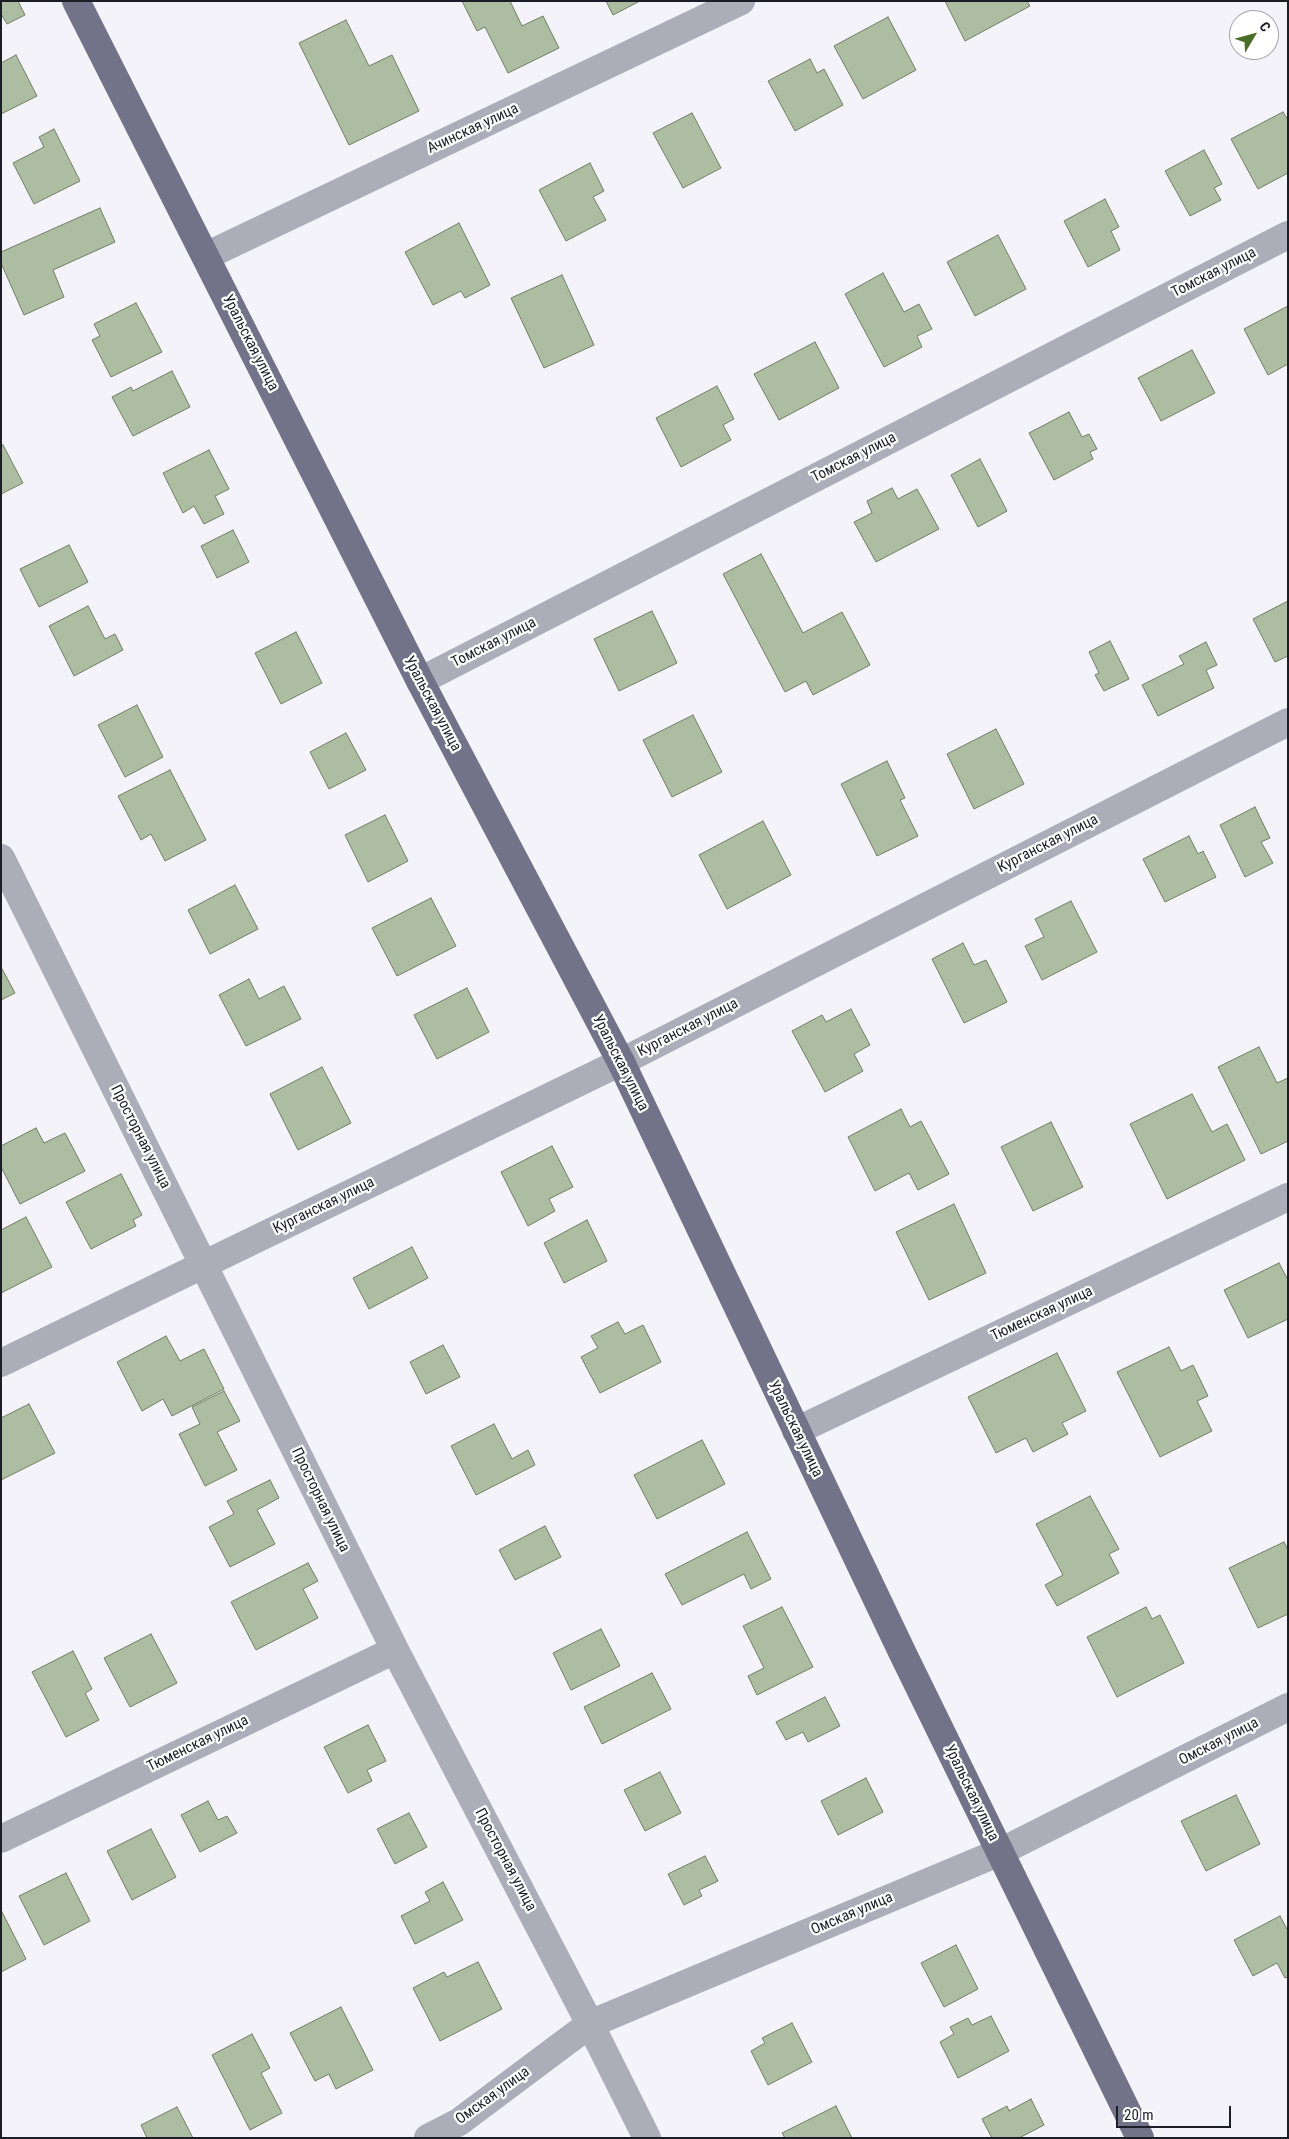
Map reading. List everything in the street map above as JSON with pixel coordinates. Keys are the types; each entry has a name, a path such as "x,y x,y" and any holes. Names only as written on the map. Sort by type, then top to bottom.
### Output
{"main road":[{"name":"Уральская улица","path":"76,1 420,681 621,1062 796,1431 1140,2138"}],"street":[{"name":"Ачинская улица","path":"206,256 741,1"},
{"name":"Томская улица","path":"420,681 1288,235"},
{"name":"Курганская улица","path":"1,1364 621,1062 1288,722"},
{"name":"Просторная улица","path":"5,875 204,1264 395,1650 590,2024 647,2138"},
{"name":"Тюменская улица","path":"796,1431 1288,1197"},
{"name":"Тюменская улица","path":"1,1839 395,1650"},
{"name":"Омская улица","path":"428,2138 459,2122 590,2024 1000,1852 1288,1707"}],"building":[{"path":"1,1 18,1 25,15 7,24 1,14"},
{"path":"462,1 510,1 522,26 543,16 559,48 508,73 485,27 477,31"},
{"path":"606,1 640,1 613,15"},
{"path":"945,1 1027,1 1030,6 965,41"},
{"path":"888,17 916,70 863,99 834,46"},
{"path":"346,20 369,66 392,55 419,111 349,145 299,43"},
{"path":"16,55 37,96 1,114 1,63"},
{"path":"810,59 817,73 824,69 843,105 795,131 768,81"},
{"path":"1283,112 1288,120 1288,173 1258,189 1231,139"},
{"path":"692,113 721,168 683,188 653,133"},
{"path":"54,129 80,181 34,204 13,163 44,147 39,137"},
{"path":"1204,150 1222,184 1214,188 1221,200 1190,216 1165,171"},
{"path":"590,163 604,191 593,197 606,220 566,241 539,190"},
{"path":"1105,199 1119,227 1111,231 1120,250 1088,267 1064,221"},
{"path":"100,208 115,242 53,270 64,297 24,315 1,263 1,252"},
{"path":"459,223 490,285 465,298 461,291 433,305 405,252"},
{"path":"998,235 1026,289 975,316 947,262"},
{"path":"883,273 904,312 919,304 932,329 917,336 922,347 884,367 845,294"},
{"path":"562,275 594,345 544,368 511,298"},
{"path":"136,303 162,352 111,377 92,340 100,336 94,324"},
{"path":"1288,306 1288,364 1268,375 1244,329"},
{"path":"815,342 839,388 779,420 754,374"},
{"path":"1192,350 1215,393 1161,421 1138,378"},
{"path":"172,371 190,407 133,436 112,397 131,387 133,391"},
{"path":"717,386 734,419 723,425 731,440 681,467 656,418"},
{"path":"1069,412 1082,437 1089,434 1097,449 1090,452 1093,459 1054,480 1029,433"},
{"path":"3,445 23,483 1,494 1,446"},
{"path":"209,450 229,489 215,496 224,514 204,524 194,506 183,513 163,473"},
{"path":"980,459 1007,511 978,527 951,475"},
{"path":"892,488 898,499 917,489 939,529 876,562 854,522 872,513 867,501"},
{"path":"233,530 249,562 217,578 201,546"},
{"path":"69,545 88,582 39,607 20,569"},
{"path":"761,554 803,633 842,612 870,665 813,695 806,681 785,692 723,574"},
{"path":"1288,601 1288,656 1275,662 1253,619"},
{"path":"88,606 105,639 115,634 123,650 74,676 49,626"},
{"path":"652,611 677,663 619,691 594,639"},
{"path":"296,632 322,683 281,704 255,653"},
{"path":"1110,641 1129,679 1104,691 1095,675 1099,673 1089,652"},
{"path":"1206,642 1217,665 1206,670 1214,688 1158,716 1142,685 1184,664 1179,656"},
{"path":"137,705 163,757 125,777 98,725"},
{"path":"693,715 722,772 672,797 643,740"},
{"path":"996,729 1024,784 974,809 947,754"},
{"path":"346,733 366,770 329,789 310,752"},
{"path":"887,761 905,798 900,800 918,836 877,856 841,784"},
{"path":"170,770 206,840 165,861 151,834 141,840 118,796"},
{"path":"1255,807 1270,838 1261,842 1273,863 1245,877 1220,825"},
{"path":"385,815 408,861 368,882 345,835"},
{"path":"763,821 791,875 727,909 699,855"},
{"path":"1189,836 1198,854 1203,851 1216,877 1165,902 1143,859"},
{"path":"235,885 258,929 210,954 188,910"},
{"path":"431,898 456,946 397,976 372,928"},
{"path":"1071,901 1097,952 1042,980 1025,946 1044,937 1035,919"},
{"path":"963,943 974,965 986,960 1007,1002 964,1023 932,959"},
{"path":"1,967 15,993 1,1000"},
{"path":"249,979 259,999 284,986 301,1019 246,1046 219,995"},
{"path":"467,988 489,1032 437,1059 414,1015"},
{"path":"851,1009 870,1045 854,1054 863,1071 825,1092 792,1031 822,1015 826,1022"},
{"path":"1259,1047 1277,1083 1288,1078 1288,1141 1261,1154 1218,1067"},
{"path":"322,1067 351,1123 298,1150 270,1094"},
{"path":"1192,1094 1212,1132 1227,1124 1245,1160 1167,1199 1130,1124"},
{"path":"901,1109 910,1127 921,1121 949,1174 918,1190 909,1173 875,1191 848,1137"},
{"path":"1051,1122 1083,1187 1033,1211 1001,1147"},
{"path":"36,1128 44,1143 65,1133 85,1171 20,1204 1,1167 1,1146"},
{"path":"552,1146 573,1187 549,1199 555,1211 528,1226 501,1172"},
{"path":"121,1174 142,1215 133,1220 136,1226 91,1249 66,1202"},
{"path":"954,1204 986,1273 929,1300 896,1232"},
{"path":"26,1217 52,1267 1,1293 1,1230"},
{"path":"587,1220 607,1261 564,1283 544,1243"},
{"path":"412,1247 428,1278 369,1309 353,1278"},
{"path":"1279,1263 1288,1280 1288,1319 1248,1338 1224,1290"},
{"path":"618,1322 625,1334 643,1325 661,1362 600,1393 581,1357 598,1348 591,1336"},
{"path":"166,1336 180,1361 204,1349 224,1389 172,1416 163,1399 142,1411 117,1362"},
{"path":"443,1345 460,1377 426,1394 410,1362"},
{"path":"1169,1347 1181,1371 1193,1365 1208,1396 1197,1401 1212,1431 1160,1457 1117,1372"},
{"path":"1057,1353 1086,1411 1062,1423 1068,1434 1033,1452 1026,1438 996,1453 968,1397"},
{"path":"224,1391 240,1421 217,1432 237,1470 205,1486 179,1434 200,1424 192,1407"},
{"path":"29,1404 55,1453 1,1480 1,1418"},
{"path":"494,1424 512,1459 528,1450 535,1465 476,1495 451,1446"},
{"path":"702,1440 725,1484 657,1519 634,1475"},
{"path":"270,1480 279,1498 257,1510 275,1544 230,1567 209,1527 234,1514 227,1501"},
{"path":"1090,1496 1119,1549 1109,1554 1119,1573 1057,1606 1045,1585 1063,1575 1036,1524"},
{"path":"545,1526 561,1557 515,1580 499,1550"},
{"path":"747,1532 771,1579 751,1589 744,1574 682,1605 665,1574"},
{"path":"1284,1542 1288,1550 1288,1614 1258,1628 1229,1568"},
{"path":"308,1563 318,1581 303,1589 318,1618 256,1650 231,1602"},
{"path":"782,1607 813,1667 757,1695 748,1676 764,1668 743,1626"},
{"path":"1146,1607 1152,1619 1160,1615 1184,1663 1117,1697 1087,1637"},
{"path":"601,1629 620,1666 571,1690 553,1653"},
{"path":"151,1634 177,1683 130,1707 104,1658"},
{"path":"73,1651 92,1689 85,1693 99,1720 66,1737 32,1672"},
{"path":"652,1673 671,1709 602,1744 584,1707"},
{"path":"825,1697 840,1726 808,1742 803,1732 786,1740 776,1722"},
{"path":"368,1725 386,1761 367,1770 372,1781 348,1793 324,1747"},
{"path":"660,1772 681,1813 645,1831 624,1790"},
{"path":"866,1778 883,1812 838,1835 821,1801"},
{"path":"1236,1795 1260,1844 1206,1871 1181,1821"},
{"path":"208,1801 218,1820 227,1816 237,1833 200,1852 181,1815"},
{"path":"409,1813 427,1847 395,1864 377,1829"},
{"path":"151,1829 176,1877 132,1900 107,1851"},
{"path":"705,1856 718,1881 699,1890 702,1896 684,1905 668,1874"},
{"path":"66,1873 90,1921 44,1945 19,1896"},
{"path":"443,1882 463,1920 415,1944 401,1916 430,1901 425,1892"},
{"path":"1,1910 26,1959 1,1972"},
{"path":"1280,1916 1288,1931 1288,1977 1285,1978 1277,1963 1253,1976 1234,1940"},
{"path":"956,1945 978,1989 944,2007 921,1963"},
{"path":"478,1962 502,2009 440,2041 413,1988 444,1972 447,1977"},
{"path":"341,2007 373,2070 336,2089 329,2074 315,2081 290,2033"},
{"path":"991,2016 1009,2051 958,2078 940,2042 954,2034 950,2027 968,2018 972,2025"},
{"path":"792,2023 812,2062 768,2085 751,2051 765,2043 762,2038"},
{"path":"252,2034 270,2068 261,2073 282,2113 250,2130 212,2055"},
{"path":"1031,2099 1044,2125 1019,2138 992,2138 982,2119 1007,2106 1009,2111"},
{"path":"836,2106 852,2138 785,2138 782,2133"},
{"path":"177,2107 193,2138 147,2138 141,2125"}]}
